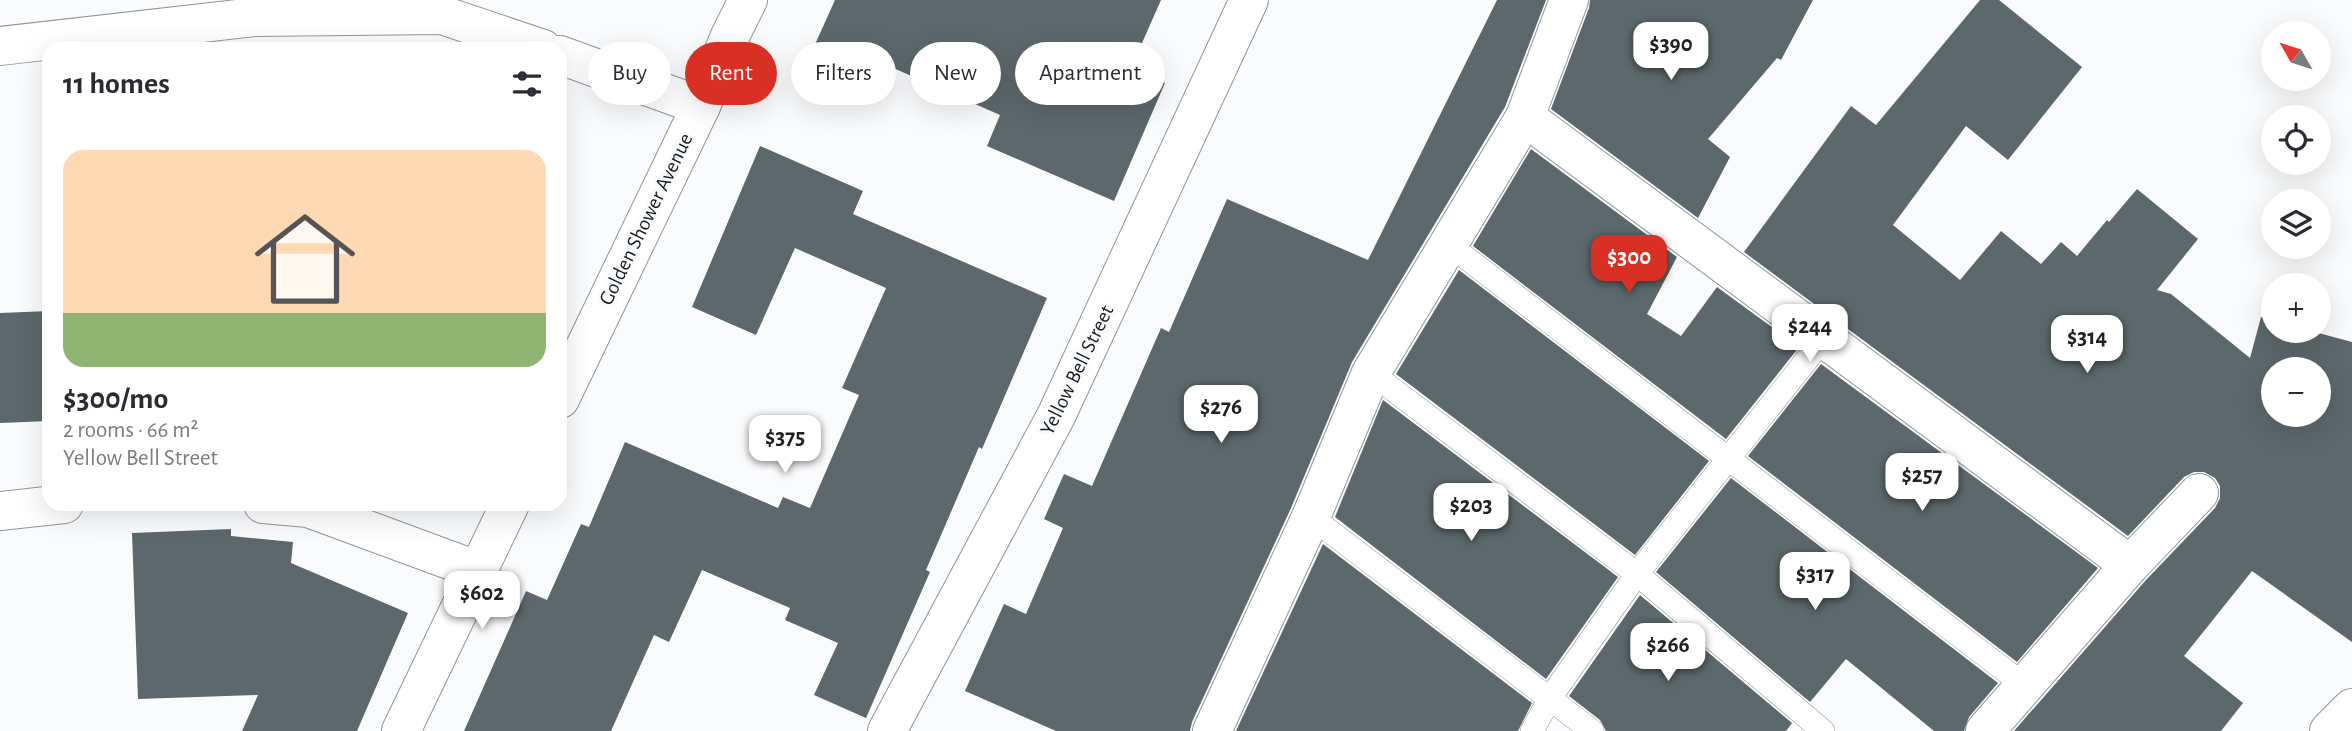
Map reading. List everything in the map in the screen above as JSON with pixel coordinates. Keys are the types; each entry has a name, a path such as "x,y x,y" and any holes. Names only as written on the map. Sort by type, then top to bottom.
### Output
{"street":[{"name":"Golden Shower Avenue","path":"567,384 701,106 748,0"},
{"name":"Yellow Bell Street","path":"887,731 1056,416 1249,0"},
{"path":"1212,731 1311,517 1371,373 1525,117 1569,0"},
{"path":"0,46 259,8 442,15 522,42"},
{"path":"567,58 701,106"},
{"path":"1525,117 2130,565"},
{"path":"1985,731 2130,565 2199,493"},
{"path":"0,511 42,506"},
{"path":"316,511 479,570"},
{"path":"401,731 507,511"},
{"path":"2329,731 2352,708"}],"lane":[{"path":"1448,244 2024,685"},
{"path":"1532,731 1550,698 1637,574 1824,338"},
{"path":"1371,373 1637,574 1823,731"},
{"path":"1311,517 1592,731"}],"building":[{"path":"835,0 1161,0 1142,42 1015,42 1015,105 1155,105 1114,201 987,146 1000,115 977,105 1001,105 1001,42 910,42 910,75 896,69 896,42 816,42"},
{"path":"1497,0 1546,0 1505,107 1352,362 1291,508 1190,731 1056,731 965,691 1004,604 1026,614 1063,528 1044,519 1064,474 1092,486 1161,328 1169,332 1227,199 1368,260"},
{"path":"1590,0 1813,0 1781,60 1777,58 1708,139 1730,157 1698,218 1551,109"},
{"path":"1980,0 1999,0 2082,67 2008,160 1966,126 1893,225 1960,280 2001,231 2041,264 2061,242 2077,256 2137,189 2198,239 2157,290 2171,294 2250,358 2261,317 2261,343 2331,343 2331,336 2352,342 2352,642 2252,571 2184,656 2243,703 2221,731 2014,731 2146,580 2215,508 2220,498 2220,486 2215,478 2204,472 2194,472 2184,477 2128,536 1744,252 1851,106 1876,125"},
{"path":"760,146 863,191 853,214 1047,298 982,449 979,447 926,570 930,572 866,718 814,695 838,643 785,620 790,608 702,570 669,642 654,635 611,731 464,731 526,591 547,600 581,524 589,527 625,442 778,508 783,497 810,508 859,395 842,388 886,288 795,248 756,335 692,307"},
{"path":"1531,149 1677,257 1647,314 1681,336 1717,287 1799,347 1726,439 1473,246"},
{"path":"1459,270 1709,461 1635,555 1396,374"},
{"path":"42,311 42,421 0,423 0,313"},
{"path":"1821,364 2098,568 2017,662 1748,456"},
{"path":"1383,400 1618,577 1546,679 1335,517"},
{"path":"1731,478 1998,683 1969,717 1964,731 1934,731 1846,659 1810,702 1656,572"},
{"path":"231,529 231,536 293,542 291,563 408,613 357,731 242,731 258,695 138,699 132,533"},
{"path":"1323,544 1532,703 1518,731 1236,731"},
{"path":"1640,595 1792,723 1786,731 1606,731 1600,720 1569,696"}]}
